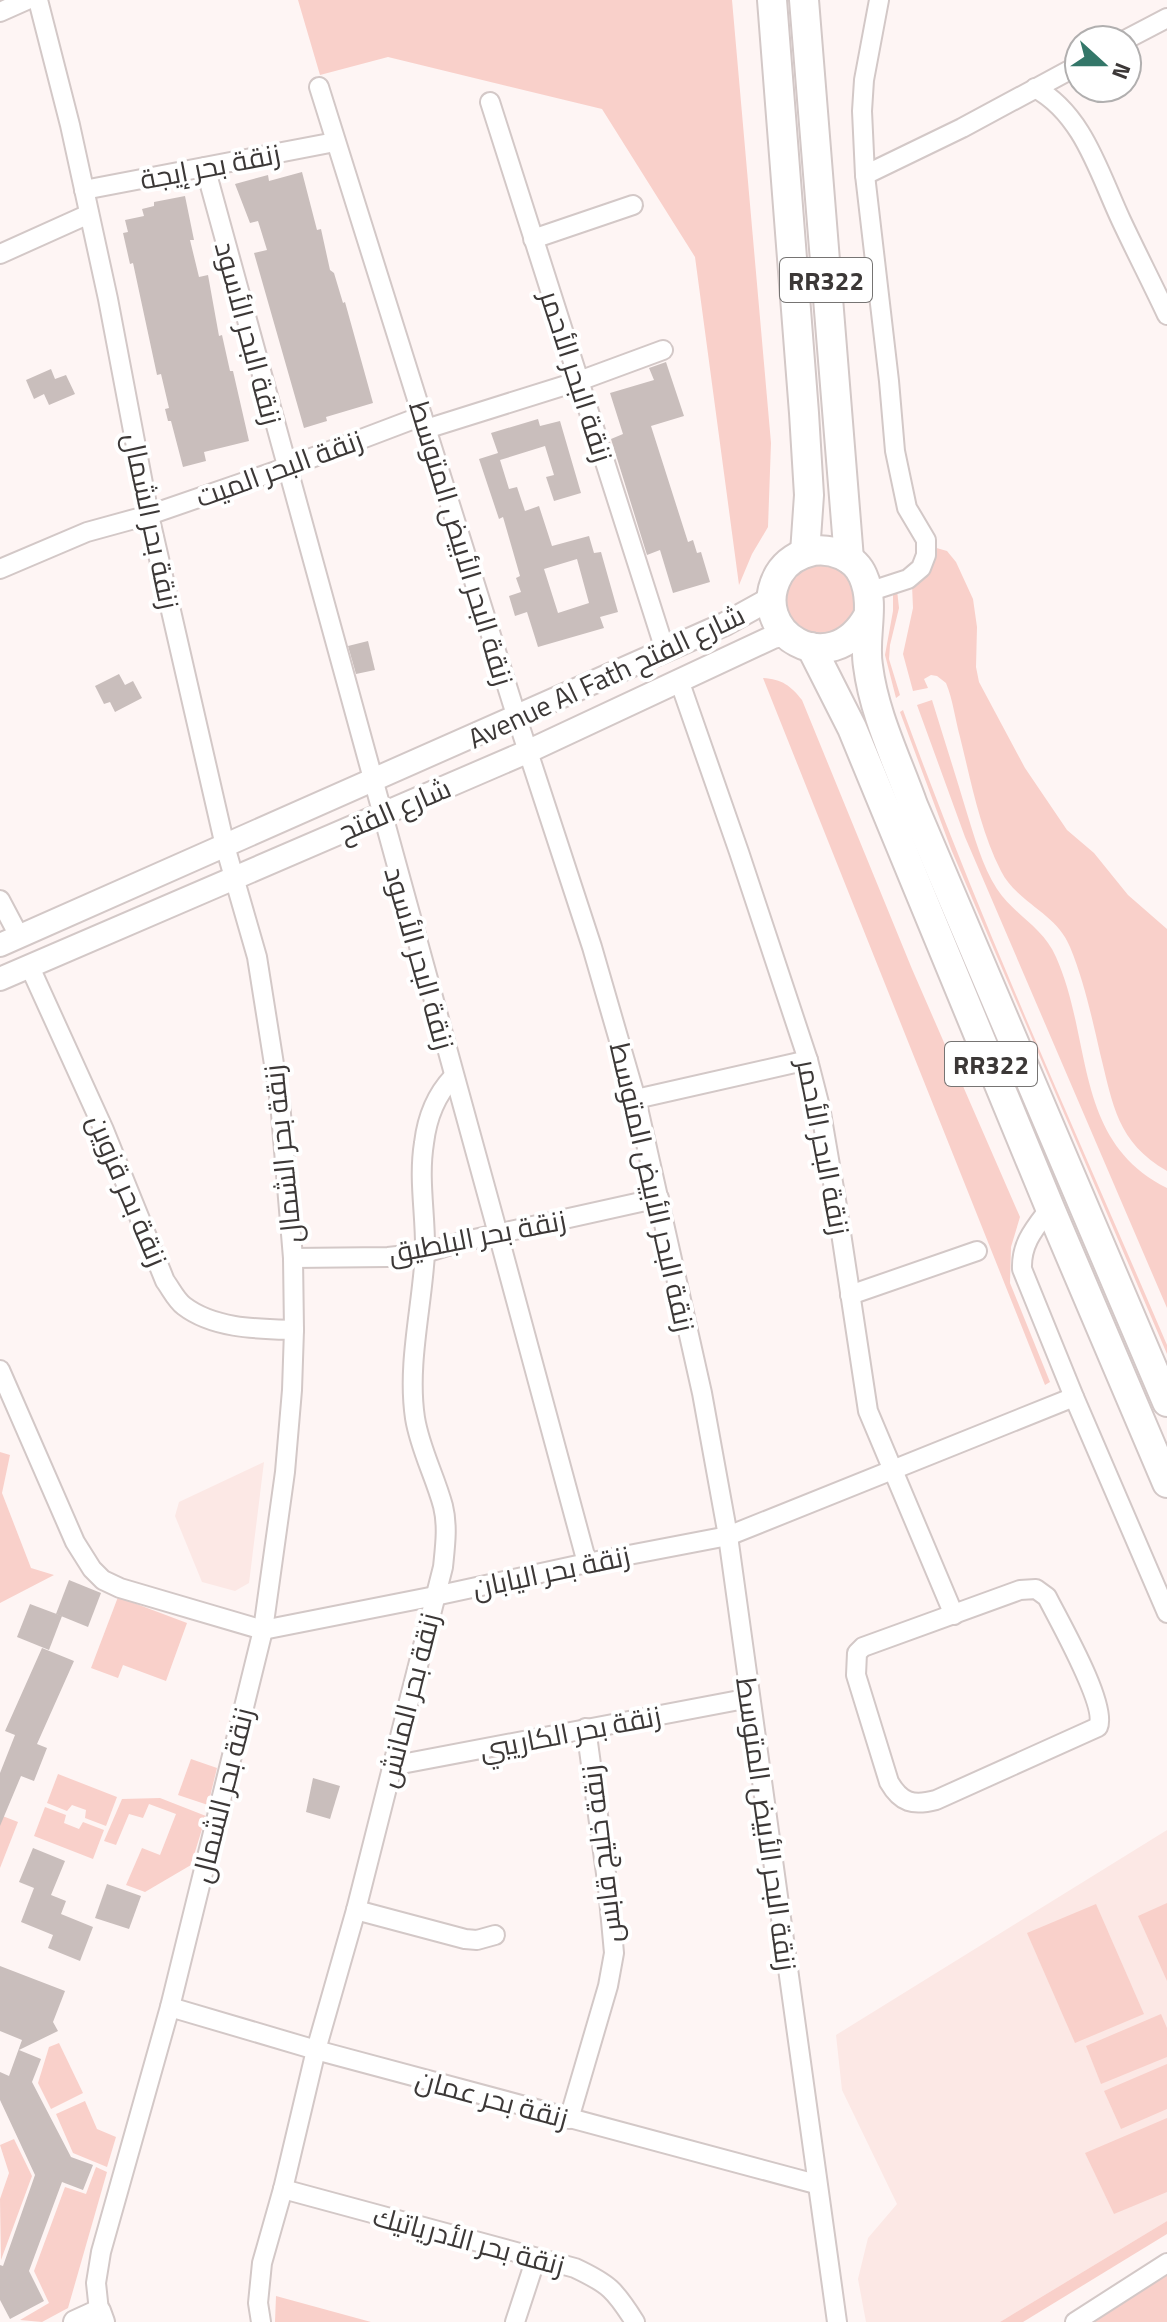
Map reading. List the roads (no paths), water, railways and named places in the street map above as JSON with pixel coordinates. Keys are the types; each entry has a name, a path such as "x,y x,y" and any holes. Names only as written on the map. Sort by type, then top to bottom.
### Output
{"main road":[{"name":"RR322","path":"772,0 809,495 805,553"},
{"name":"RR322","path":"804,0 849,559 863,575 868,604 866,651 871,686 913,805 1167,1402"},
{"path":"849,559 828,551 805,553 792,560 781,570 774,583 773,611 785,634 801,645 825,648 851,638 868,604"},
{"name":"RR322","path":"811,647 852,728 1167,1483"}],"street":[{"path":"0,12 27,0"},
{"name":"زنقة بحر الشمال","path":"38,0 51,42 108,299 149,515 225,846 257,957 280,1102 293,1258 294,1330 285,1472 263,1630 170,2007 101,2252 96,2283 101,2317"},
{"path":"868,604 908,579 921,568 926,555 926,540 907,508 895,451 865,175 864,80 879,0"},
{"path":"1143,31 1167,18"},
{"path":"865,175 962,128 1063,73"},
{"name":"زنقة البحر الأبيض المتوسط","path":"319,87 592,947 636,1099 659,1198 702,1393 728,1536 837,2322"},
{"path":"1035,88 1051,97 1064,111 1086,143 1167,315"},
{"name":"زنقة البحر الأحمر","path":"490,102 665,650"},
{"name":"زنقة بحر إيجة","path":"84,190 335,142"},
{"name":"زنقة البحر الأسود","path":"205,167 587,1563"},
{"path":"533,239 633,205"},
{"path":"0,254 89,214"},
{"name":"زنقة البحر الميت","path":"0,569 87,532 149,515 424,422 579,381 663,350"},
{"name":"Avenue Al Fath شارع الفتح","path":"9,940 517,718 725,624 772,598"},
{"name":"شارع الفتح","path":"0,979 529,751 785,634"},
{"name":"زنقة البحر الأحمر","path":"679,680 808,1060 834,1186 868,1411 954,1615"},
{"path":"0,900 9,940"},
{"name":"زنقة بحر قزوين","path":"29,965 104,1130 165,1281 173,1293 182,1305 192,1311 231,1325 294,1330"},
{"path":"636,1099 808,1060"},
{"name":"زنقة بحر المانش","path":"261,2322 258,2303 262,2263 316,2050 356,1910 446,1546 444,1509 426,1462 414,1416 416,1330 425,1253 423,1144 429,1118 442,1089 453,1077"},
{"name":"زنقة بحر البلطيق","path":"293,1258 388,1257 425,1253 499,1233 659,1198"},
{"path":"1050,1208 1027,1239 1022,1269 1167,1613"},
{"path":"850,1295 977,1251"},
{"name":"زنقة بحر اليابان","path":"0,1370 75,1542 103,1580 120,1588 263,1630 728,1536 1074,1397"},
{"path":"1031,1588 1042,1592 1085,1674 1101,1711 1101,1721 1087,1734 936,1800 912,1804 895,1793 889,1782 856,1675 855,1661 863,1647 954,1615 1020,1590 1031,1588"},
{"name":"زنقة بحر الكاريبي","path":"391,1766 750,1698"},
{"name":"زنقة خليج قابس","path":"569,2119 608,1986 614,1953 610,1899 586,1728"},
{"path":"356,1910 465,1939 477,1940 495,1935"},
{"name":"زنقة بحر عمان","path":"170,2007 316,2050 816,2184"},
{"name":"زنقة بحر الأدرياتيك","path":"283,2189 575,2268 605,2282 635,2322"},
{"path":"515,2322 536,2258"},
{"path":"1075,2322 1167,2263"},
{"path":"75,2322 101,2317"}]}
